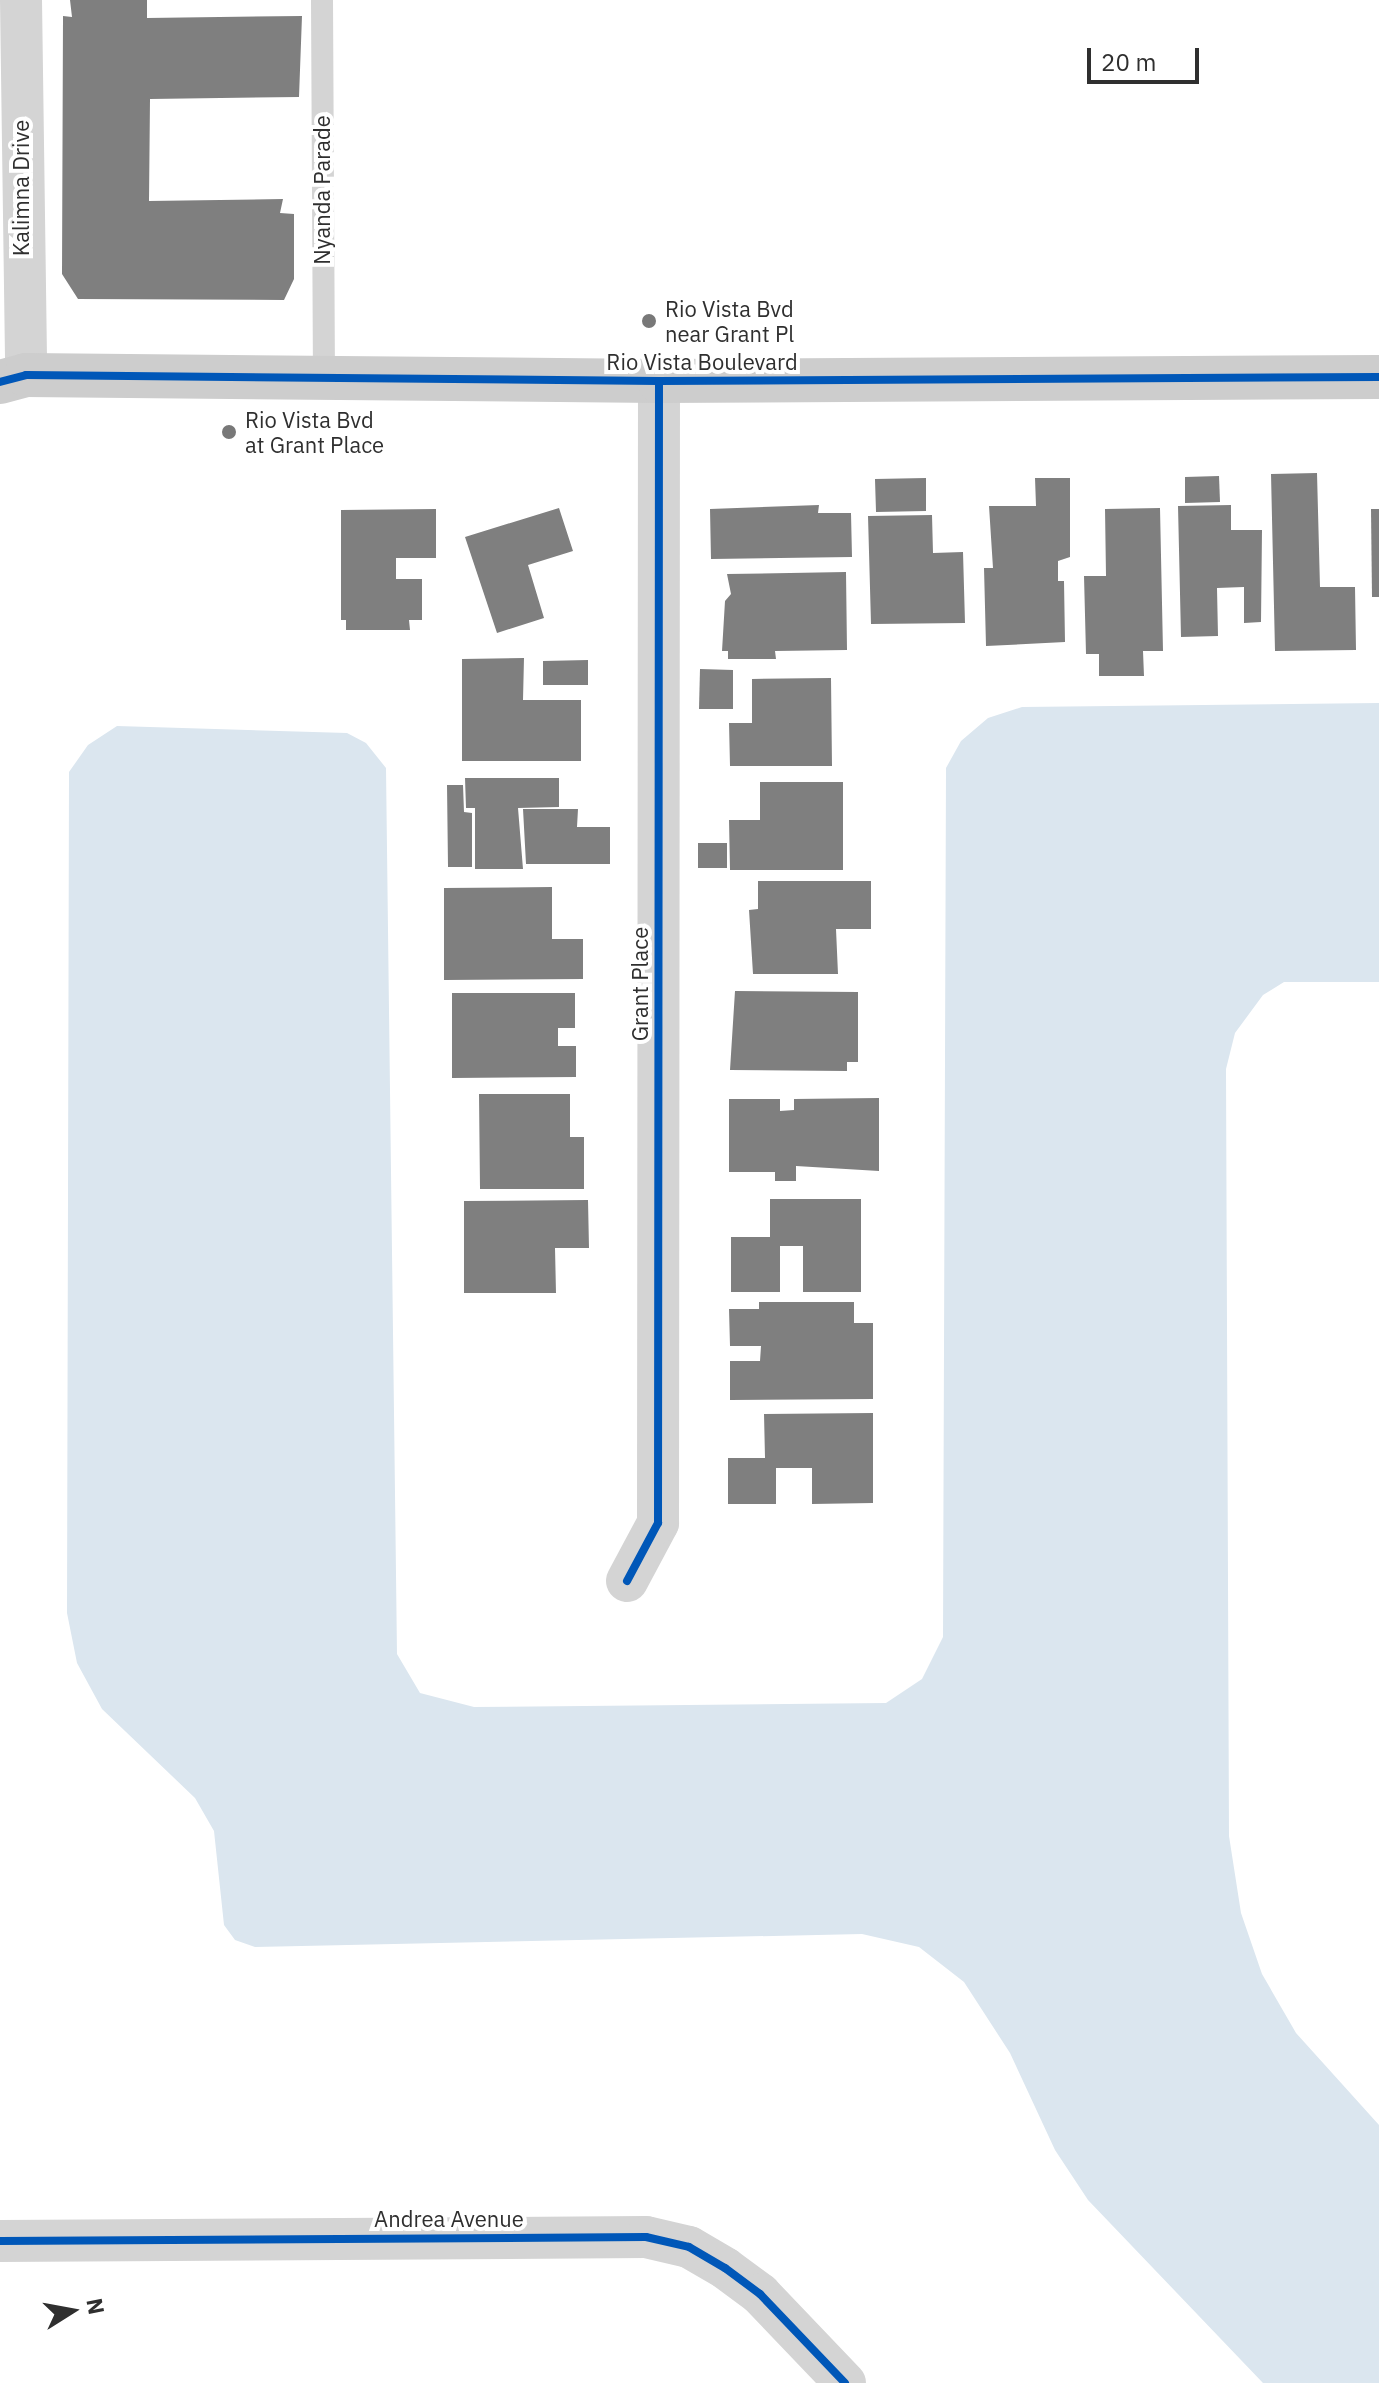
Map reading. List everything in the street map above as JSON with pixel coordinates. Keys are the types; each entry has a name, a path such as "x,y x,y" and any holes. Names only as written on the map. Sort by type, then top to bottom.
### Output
{"street":[{"name":"Kalimna Drive","path":"9,374 21,0"},
{"name":"Rio Vista Boulevard","path":"9,374 324,380 659,381 1379,377"},
{"name":"Grant Place","path":"627,1581 658,1523 659,381"},
{"name":"Andrea Avenue","path":"0,2241 646,2237 689,2247 725,2268 760,2294 845,2383"}],"lane":[{"name":"Nyanda Parade","path":"322,0 324,380"}],"shaded area":[{"path":"1379,703 1379,982 1284,982 1263,995 1235,1033 1226,1069 1229,1836 1241,1913 1262,1974 1296,2033 1379,2125 1379,2383 1263,2383 1088,2200 1055,2150 1010,2053 964,1982 919,1947 862,1934 255,1947 235,1940 224,1925 214,1831 195,1798 102,1709 77,1663 67,1613 69,772 88,745 117,726 347,733 366,743 386,768 397,1654 420,1693 474,1707 886,1703 922,1679 943,1637 946,768 961,741 988,718 1022,707"}],"building":[{"path":"70,0 147,0 147,18 302,16 299,97 150,99 149,201 283,199 280,213 294,214 294,279 284,300 78,299 62,274 63,16 72,17"},
{"path":"1317,473 1320,587 1355,587 1356,650 1275,651 1271,474"},
{"path":"1219,476 1220,502 1185,503 1185,477"},
{"path":"926,478 926,511 876,512 875,479"},
{"path":"1035,478 1070,478 1070,557 1058,561 1058,581 1064,581 1065,642 986,646 984,568 993,568 989,506 1036,506"},
{"path":"819,505 818,513 851,513 852,557 711,559 710,509"},
{"path":"1231,505 1231,530 1262,530 1261,622 1244,623 1244,587 1217,588 1218,636 1181,637 1178,506"},
{"path":"559,508 573,551 528,565 544,618 497,633 465,537"},
{"path":"1160,508 1163,651 1143,651 1144,676 1099,676 1099,654 1086,654 1084,576 1106,576 1105,509"},
{"path":"436,509 436,558 396,558 396,579 422,579 422,620 409,620 410,630 346,630 346,620 341,620 341,510"},
{"path":"1371,509 1379,509 1379,597 1372,597"},
{"path":"932,515 933,553 963,552 965,623 871,624 868,516"},
{"path":"846,572 847,650 775,651 776,659 728,659 728,651 722,651 725,601 731,594 727,574"},
{"path":"524,658 523,700 581,700 581,761 462,761 462,659"},
{"path":"588,660 588,685 543,685 543,661"},
{"path":"700,669 733,670 733,709 699,709"},
{"path":"831,678 832,766 730,766 729,723 752,723 752,679"},
{"path":"465,778 559,778 559,807 518,808 523,869 475,869 475,808 466,808"},
{"path":"760,782 843,782 843,870 730,870 729,820 760,820"},
{"path":"447,785 463,785 464,812 472,813 472,867 448,867"},
{"path":"523,809 578,809 577,827 610,827 610,864 526,864"},
{"path":"698,843 727,843 727,868 698,868"},
{"path":"758,881 871,881 871,929 836,929 838,974 753,974 749,910 758,909"},
{"path":"552,887 552,939 583,939 583,979 444,980 444,888"},
{"path":"735,991 858,992 858,1062 847,1062 847,1071 730,1070"},
{"path":"452,993 575,993 575,1028 558,1028 558,1046 576,1046 576,1077 452,1078"},
{"path":"479,1094 570,1094 570,1137 584,1137 584,1189 480,1189"},
{"path":"879,1098 879,1171 796,1166 796,1181 775,1181 775,1172 729,1172 729,1099 780,1099 780,1111 794,1110 794,1099"},
{"path":"770,1199 861,1199 861,1292 803,1292 803,1246 780,1246 780,1292 731,1292 731,1237 770,1237"},
{"path":"588,1200 589,1248 555,1248 556,1293 464,1293 464,1201"},
{"path":"759,1302 854,1302 854,1323 873,1323 873,1399 730,1400 730,1361 760,1361 761,1346 730,1346 729,1309 759,1309"},
{"path":"873,1413 873,1503 812,1504 812,1468 776,1468 776,1504 728,1504 728,1458 765,1458 764,1414"}],"cycle path":[{"path":"0,382 26,375 659,381 1379,377"},
{"path":"627,1581 658,1523 659,381"},
{"path":"0,2241 646,2237 689,2247 725,2268 760,2294 845,2383"}],"place":[{"name":"Rio Vista Bvd near Grant Pl","path":"649,321"},
{"name":"Rio Vista Bvd at Grant Place","path":"229,432"}]}
